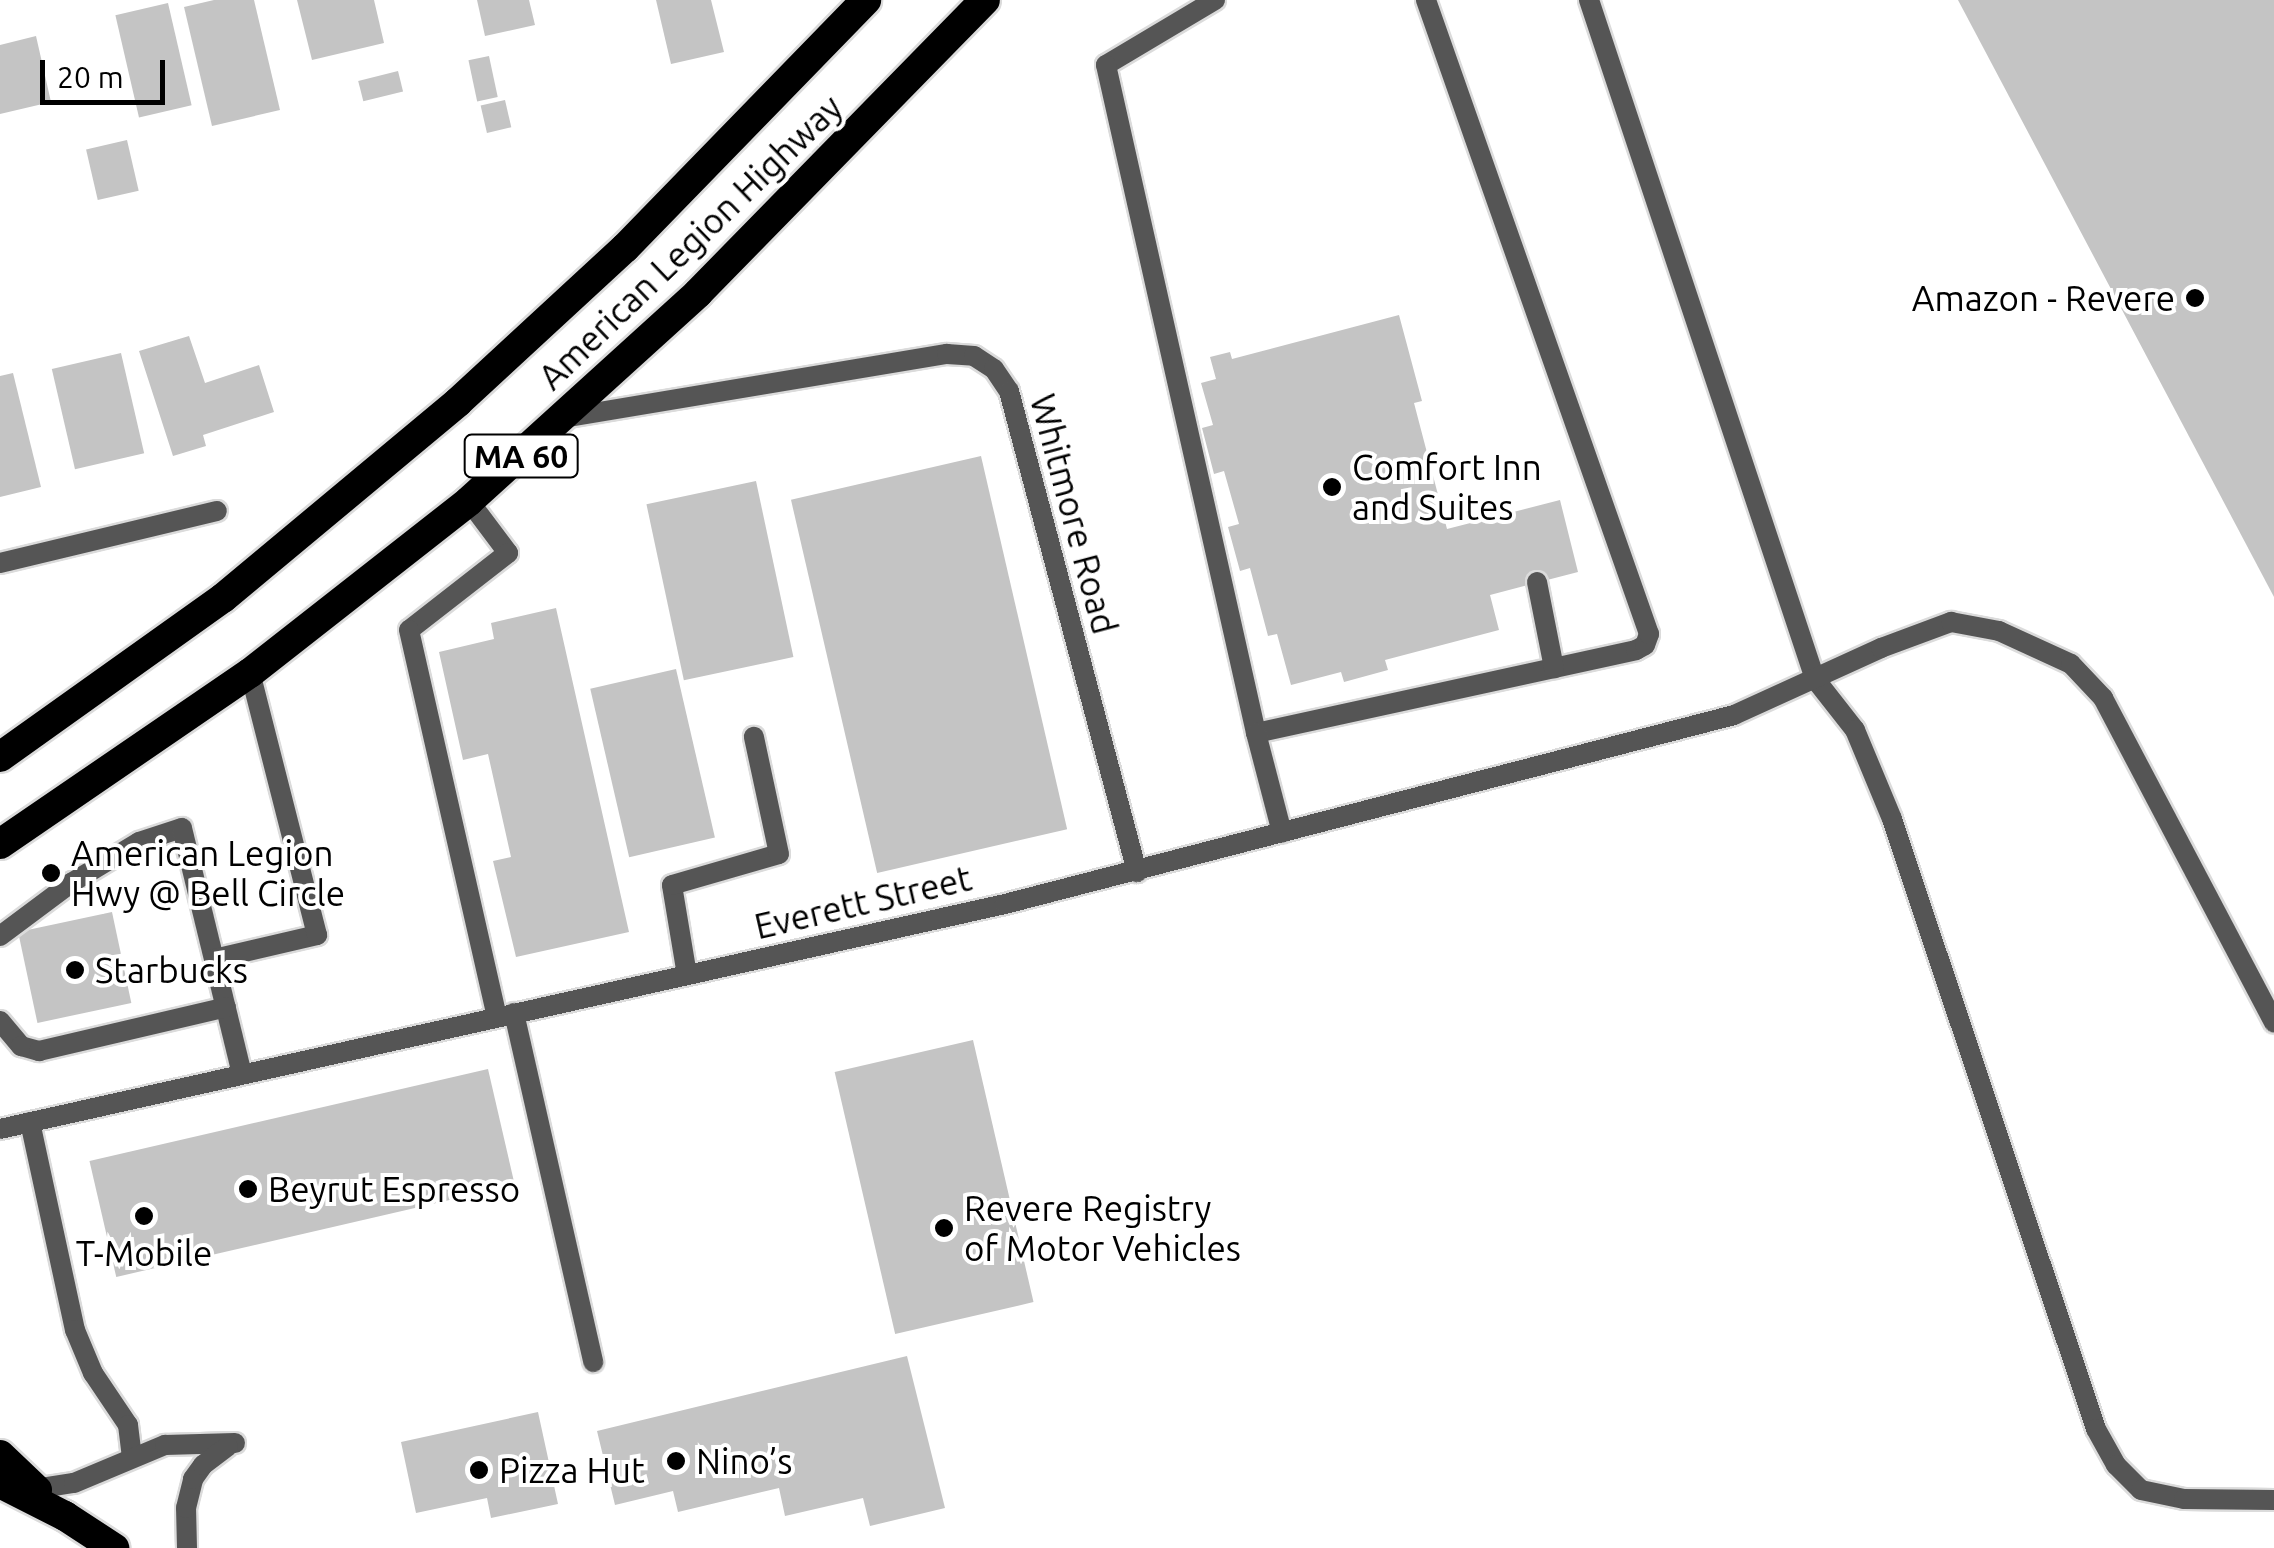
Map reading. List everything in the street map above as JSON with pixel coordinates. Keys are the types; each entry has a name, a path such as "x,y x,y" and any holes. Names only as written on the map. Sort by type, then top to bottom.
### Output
{"highway":[{"name":"American Legion Highway","path":"0,757 223,598 458,402 639,234 866,0"},
{"name":"American Legion Highway","path":"0,844 250,673 469,501 712,280 984,0"},
{"path":"0,1455 65,1516"},
{"path":"0,1483 65,1516 114,1548"}],"street":[{"path":"1215,0 1106,65 1256,733 1282,833"},
{"path":"1256,733 1554,668 1645,645 1649,634 1426,0"},
{"path":"1590,0 1815,679 1855,730 1892,819 2096,1429 2116,1466 2141,1490 2170,1496 2274,1500"},
{"name":"Whitmore Road","path":"564,418 948,354 974,356 994,369 1009,391 1138,872"},
{"path":"469,501 508,553 409,630 593,1362"},
{"path":"0,564 217,511"},
{"path":"1538,582 1554,668"},
{"name":"Everett Street","path":"0,1129 1138,872 1734,715 1880,648 1951,622 1998,631 2070,664 2103,698 2274,1023"},
{"path":"214,959 317,936 250,673"},
{"path":"687,975 672,886 779,854 754,737"},
{"path":"0,936 71,883 139,842 182,828 242,1074"},
{"path":"0,1022 20,1046 39,1051 226,1007"},
{"path":"30,1122 75,1330 93,1373 128,1424 132,1456"},
{"path":"35,1489 74,1483 165,1445 234,1443 197,1471 189,1487 187,1548"}],"building":[{"path":"214,0 254,0 280,110 212,126 184,7"},
{"path":"297,0 374,0 384,43 312,60"},
{"path":"477,0 529,0 535,25 485,36"},
{"path":"656,0 711,0 724,52 671,64"},
{"name":"Amazon - Revere","path":"1958,0 2274,0 2274,597"},
{"path":"168,3 192,105 139,117 115,15"},
{"path":"36,36 51,102 0,114 0,45"},
{"path":"489,56 498,97 477,101 468,60"},
{"path":"398,71 403,91 363,101 358,81"},
{"path":"505,100 511,127 487,133 481,106"},
{"path":"127,140 139,191 98,200 86,149"},
{"name":"Comfort Inn and Suites","path":"1399,315 1422,401 1414,403 1447,529 1560,500 1578,572 1490,595 1499,630 1385,660 1388,670 1344,682 1341,672 1291,685 1277,634 1268,636 1250,568 1240,571 1228,527 1239,524 1224,471 1214,474 1202,428 1213,425 1201,383 1216,379 1210,357 1230,352 1232,359"},
{"path":"189,336 205,383 259,365 274,412 203,435 206,446 173,456 139,351"},
{"path":"121,353 144,453 75,469 52,369"},
{"path":"13,373 41,487 0,497 0,376"},
{"path":"981,456 1067,829 877,873 791,500"},
{"path":"756,481 793,657 684,680 646,504"},
{"path":"556,608 629,932 516,957 493,861 511,857 488,754 463,760 439,652 494,639 491,623"},
{"path":"676,669 715,838 629,857 590,689"},
{"name":"Starbucks","path":"112,912 131,1003 37,1023 18,932"},
{"name":"Revere Registry of Motor Vehicles","path":"973,1040 1034,1302 895,1334 835,1072"},
{"path":"488,1069 515,1185 116,1277 89,1161"},
{"path":"907,1356 945,1508 870,1526 863,1498 785,1516 779,1488 678,1512 673,1491 615,1505 597,1431"},
{"name":"Pizza Hut","path":"538,1412 558,1504 491,1518 487,1498 416,1513 401,1442"}],"place":[{"name":"Amazon - Revere","path":"2195,298"},
{"name":"Comfort Inn and Suites","path":"1332,487"},
{"name":"American Legion Hwy @ Bell Circle","path":"51,873"},
{"name":"Starbucks","path":"75,970"},
{"name":"Beyrut Espresso","path":"248,1189"},
{"name":"T-Mobile","path":"144,1216"},
{"name":"Revere Registry of Motor Vehicles","path":"944,1228"},
{"name":"Nino’s","path":"676,1461"},
{"name":"Pizza Hut","path":"479,1470"}]}
